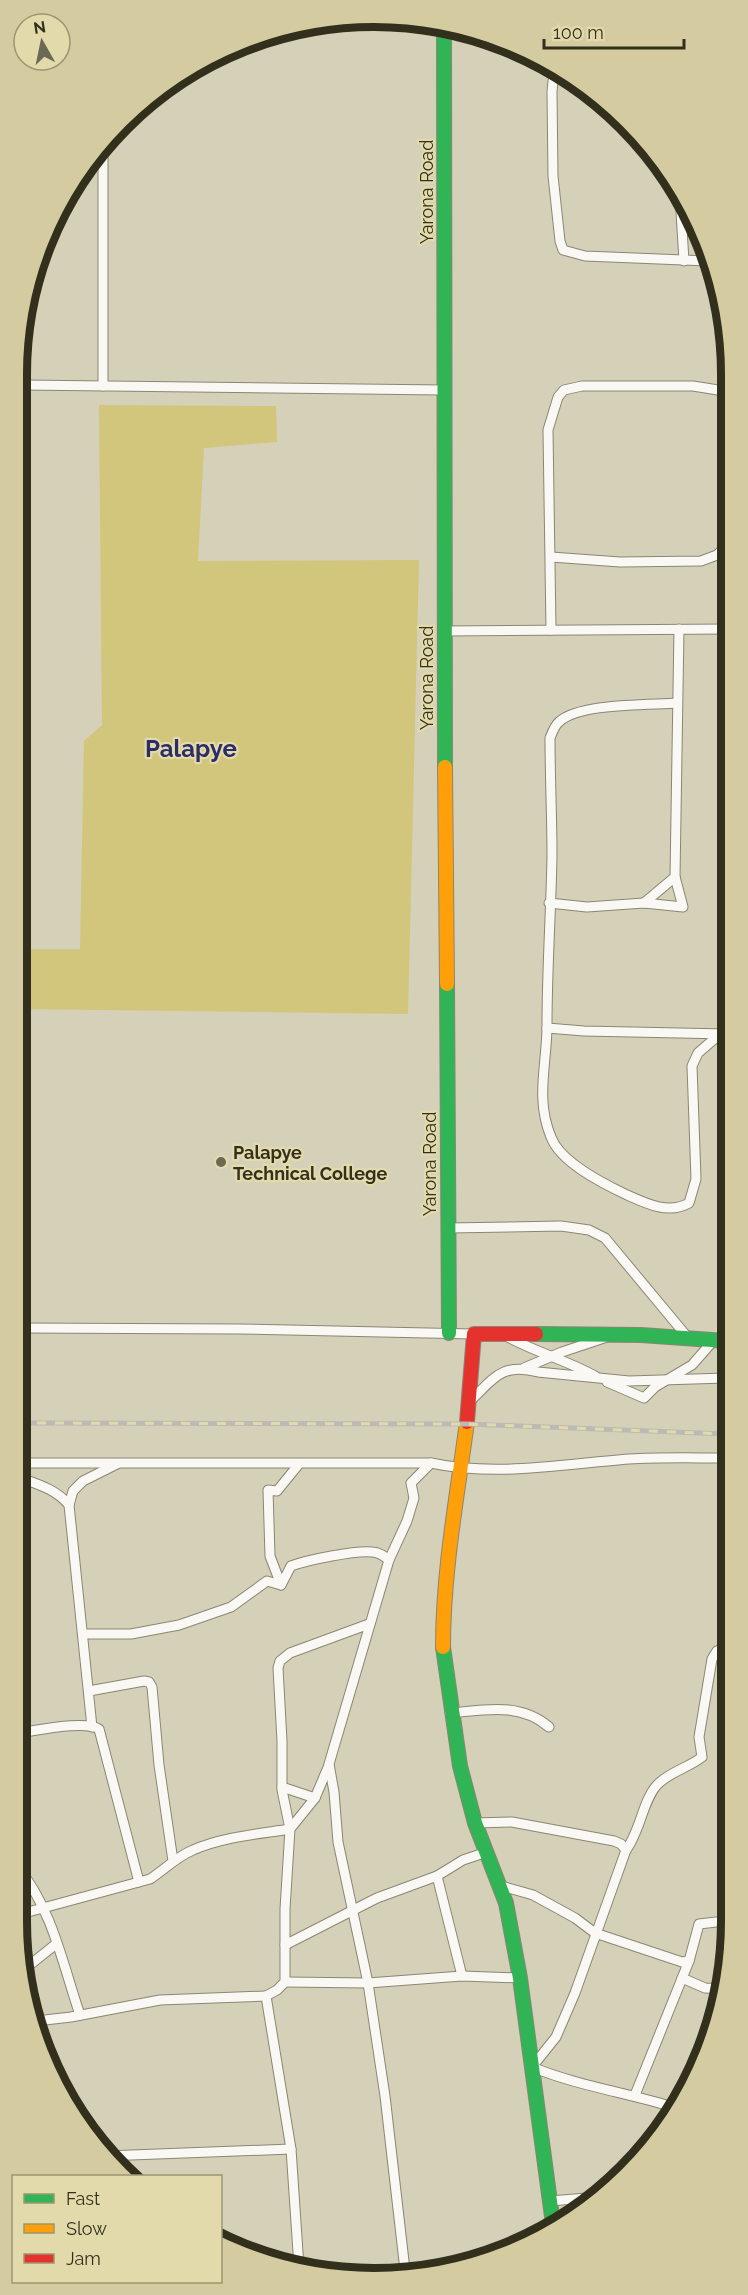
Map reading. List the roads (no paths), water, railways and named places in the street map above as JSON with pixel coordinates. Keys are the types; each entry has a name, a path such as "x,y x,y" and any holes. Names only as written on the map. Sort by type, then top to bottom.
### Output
{"street":[{"name":"Yarona Road","path":"444,34 444,631 448,1333"},
{"path":"555,77 552,92 554,176 560,241 563,250 585,256 703,261"},
{"path":"103,158 103,386"},
{"path":"681,213 684,261"},
{"path":"27,385 444,390"},
{"path":"551,630 548,430 555,404 564,390 582,386 693,386 721,392"},
{"path":"551,557 620,562 701,561 717,555 721,551"},
{"path":"549,903 587,907 644,903 683,907 675,877 679,629"},
{"path":"444,631 721,629"},
{"path":"677,703 594,708 578,712 559,721 550,738 552,856 547,1028 541,1099 550,1137 558,1151 617,1190 650,1204 674,1209 689,1203 696,1184 692,1066 698,1053 721,1036"},
{"path":"644,903 656,896 675,877"},
{"path":"547,1028 721,1034"},
{"path":"448,1228 561,1226 589,1230 605,1238 689,1339"},
{"path":"27,1329 239,1329 615,1335 720,1341"},
{"path":"474,1334 443,1619 443,1655 450,1713 460,1766 475,1823 506,1904 520,1978 552,2219"},
{"path":"503,1335 626,1392 644,1398 655,1387 692,1365 720,1341"},
{"path":"468,1403 494,1376 506,1370 524,1368 551,1356 615,1335"},
{"path":"524,1368 538,1372 629,1381 721,1378"},
{"path":"27,1465 431,1463 459,1469 550,1467 630,1459 721,1458"},
{"path":"92,1726 69,1504 73,1491 83,1481 117,1463"},
{"path":"27,1913 150,1880 173,1861 194,1849 290,1829 315,1798 329,1764 389,1560 407,1521 414,1498 411,1483 431,1463"},
{"path":"281,1585 270,1556 268,1490 277,1491 299,1464"},
{"path":"27,1480 43,1486 69,1504"},
{"path":"281,1585 291,1566 307,1562 364,1551 382,1555 389,1560"},
{"path":"84,1634 131,1634 179,1625 231,1607 267,1581 281,1585"},
{"path":"42,2020 160,2000 266,1996 285,1982 285,1909 290,1829 282,1787 282,1720 278,1668 280,1661 290,1653 369,1624"},
{"path":"532,2067 556,2037 575,1993 626,1850 636,1833 655,1787 668,1775 689,1767 702,1757 699,1737 712,1659 721,1649"},
{"path":"89,1691 144,1681 149,1682 152,1687 159,1765 173,1861"},
{"path":"450,1713 516,1710 540,1720 549,1727"},
{"path":"27,1732 82,1726 99,1729 139,1882"},
{"path":"329,1764 338,1842 368,1983 394,2166 404,2266"},
{"path":"282,1787 315,1798"},
{"path":"475,1823 512,1822 614,1841 626,1850"},
{"path":"285,1945 377,1898 437,1876 464,1860 487,1852"},
{"path":"437,1876 462,1976"},
{"path":"27,1879 44,1909 80,2015"},
{"path":"498,1885 532,1895 575,1918 595,1933 682,1962 689,1961"},
{"path":"635,2095 689,1961 699,1924 721,1921"},
{"path":"30,1965 56,1944"},
{"path":"285,1982 368,1983 462,1976 520,1978"},
{"path":"682,1978 705,1988 714,1988"},
{"path":"266,1996 291,2149 298,2259"},
{"path":"532,2067 555,2077 635,2095 668,2105"},
{"path":"118,2155 291,2149"},
{"path":"550,2201 582,2198"}],"railway":[{"path":"27,1423 467,1424 721,1434"}],"place":[{"name":"Palapye Technical College","path":"221,1162"}],"district":[{"name":"Palapye","path":"191,748"}]}
